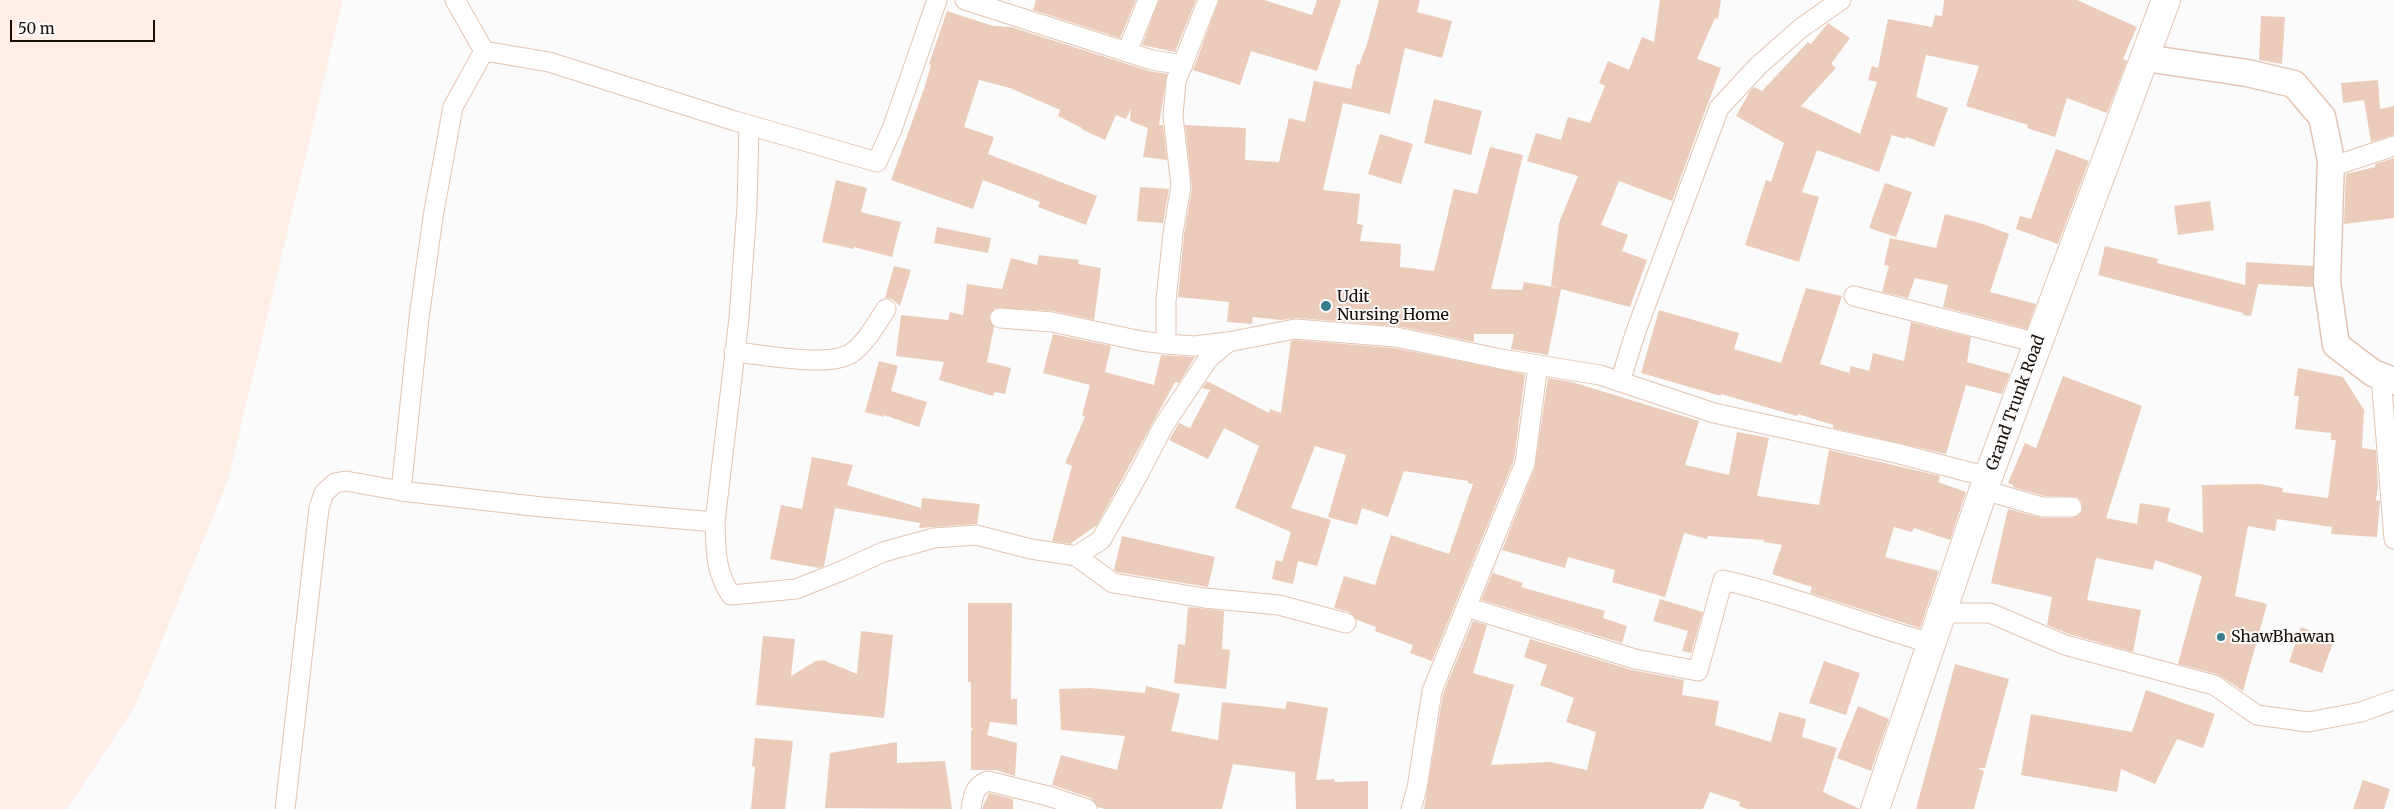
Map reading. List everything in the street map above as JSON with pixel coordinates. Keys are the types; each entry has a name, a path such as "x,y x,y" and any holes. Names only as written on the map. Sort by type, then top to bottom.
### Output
{"main road":[{"name":"Grand Trunk Road","path":"1875,809 1986,483 2166,0"}],"street":[{"path":"454,0 484,51 549,62 609,83 683,103 749,125 877,162 892,129 937,0"},
{"path":"965,0 1152,60 1183,65"},
{"path":"1127,52 1148,0"},
{"path":"1166,344 1166,301 1172,243 1181,186 1173,116 1176,81 1208,0"},
{"path":"1620,382 1636,331 1719,108 1765,60 1801,28 1841,0"},
{"path":"401,491 418,318 432,217 453,107 484,51"},
{"path":"2145,58 2247,73 2294,84 2322,117 2331,167 2327,282 2336,345 2373,374 2388,378 2394,539"},
{"path":"749,125 747,207 734,352 715,522 716,549 721,580 731,596 796,589 883,552 934,538 976,534 1031,549 1076,556 1113,583 1204,598 1279,606 1346,623"},
{"path":"2331,167 2394,146"},
{"path":"1854,296 2038,343"},
{"path":"734,352 828,360 852,353 869,334 886,309"},
{"path":"1000,318 1052,322 1141,341 1194,346 1228,342 1295,329 1396,336 1538,365 1600,375 1714,413 1896,453 1986,483 2042,507 2072,507"},
{"path":"1076,556 1100,540 1164,425 1208,359 1228,342"},
{"path":"1412,809 1432,692 1525,463 1538,365"},
{"path":"284,809 319,508 324,493 335,483 346,481 401,491 542,507 715,522"},
{"path":"1466,607 1635,659 1698,671 1723,580 1751,586 1931,643"},
{"path":"1941,612 1990,613 2065,645 2214,685 2257,715 2308,722 2361,712 2394,700"},
{"path":"971,809 974,792 979,784 988,781 1048,796 1087,809"}],"shaded area":[{"path":"0,0 343,0 228,480 135,706 67,809 0,809"}],"building":[{"path":"1036,0 1136,0 1120,38 1033,10"},
{"path":"1159,0 1196,0 1175,52 1142,45"},
{"path":"1219,0 1264,0 1312,15 1317,0 1341,0 1317,71 1251,51 1240,85 1193,70"},
{"path":"1379,0 1420,0 1417,12 1452,21 1442,58 1405,48 1390,114 1343,103 1323,190 1360,194 1357,224 1363,225 1360,241 1401,244 1400,267 1434,271 1454,189 1477,194 1490,147 1523,155 1491,289 1522,290 1524,282 1559,288 1551,286 1559,223 1578,176 1527,161 1536,133 1561,140 1568,117 1590,123 1605,86 1599,83 1608,61 1629,70 1642,37 1654,42 1660,0 1721,0 1718,19 1715,18 1697,59 1721,68 1672,201 1619,181 1601,225 1628,235 1622,251 1647,260 1630,307 1561,289 1548,355 1511,349 1514,334 1474,334 1474,342 1397,326 1296,318 1281,320 1253,317 1252,324 1227,322 1229,302 1178,297 1184,235 1192,188 1185,125 1246,128 1245,160 1279,162 1289,118 1305,122 1314,81 1351,89 1357,64 1359,65 1367,44"},
{"path":"1944,0 2077,0 2137,27 2123,59 2127,61 2107,113 2067,98 2055,137 2027,128 2028,125 1966,106 1979,66 1926,55 1916,97 1948,108 1934,147 1906,137 1905,139 1892,135 1879,172 1817,150 1802,192 1819,197 1799,262 1745,245 1766,180 1771,182 1784,143 1736,116 1750,91 1754,87 1762,91 1808,42 1811,44 1828,23 1850,38 1831,64 1836,68 1801,106 1860,134 1877,82 1868,80 1872,66 1878,68 1888,19 1932,27 1935,15 1942,16"},
{"path":"947,11 993,26 1011,27 1149,71 1167,74 1159,125 1163,125 1167,160 1143,157 1148,128 1130,121 1131,109 1126,119 1116,115 1105,140 1058,116 1060,110 1010,88 979,80 964,127 994,137 988,154 1097,196 1086,225 1038,207 1040,202 983,180 973,209 891,180 924,89 931,65 929,64"},
{"path":"2261,16 2285,17 2282,64 2259,60"},
{"path":"2378,80 2380,109 2394,106 2394,135 2371,142 2364,100 2343,103 2341,83"},
{"path":"1434,99 1482,111 1471,155 1424,143"},
{"path":"1380,134 1413,144 1401,184 1368,174"},
{"path":"2056,149 2089,161 2058,244 2016,229 2020,216 2031,219"},
{"path":"2394,158 2394,218 2344,224 2346,174 2375,167 2375,164"},
{"path":"836,180 867,188 861,212 901,222 892,257 854,247 854,249 822,242"},
{"path":"1885,183 1912,192 1896,237 1869,228"},
{"path":"1140,187 1169,189 1163,223 1137,221"},
{"path":"2210,201 2214,230 2178,235 2174,206"},
{"path":"1945,214 1983,224 2009,234 1990,292 2036,304 2027,329 1943,307 1948,285 1915,278 1908,298 1882,292 1889,266 1884,265 1890,238 1936,248"},
{"path":"937,227 991,238 988,253 934,243"},
{"path":"2105,246 2158,259 2157,263 2245,285 2246,262 2313,266 2313,287 2258,284 2251,316 2243,315 2243,313 2098,275"},
{"path":"1039,255 1079,260 1078,264 1101,268 1094,320 1053,311 995,308 989,317 994,327 987,362 1011,368 1005,394 995,392 993,396 939,380 944,362 896,356 901,315 948,320 950,312 963,315 967,284 1002,289 1011,258 1037,265"},
{"path":"894,266 911,270 900,306 892,299 885,298"},
{"path":"1806,288 1842,296 1820,364 1849,373 1851,366 1869,371 1873,353 1904,361 1911,322 1971,337 1967,362 2010,374 2002,394 1966,385 1946,454 1833,428 1833,425 1798,414 1797,416 1641,373 1659,310 1739,333 1734,349 1781,363"},
{"path":"1053,334 1111,346 1105,372 1154,385 1161,355 1195,357 1179,383 1175,382 1097,525 1070,544 1052,541 1072,466 1065,463 1085,417 1082,415 1090,385 1043,373"},
{"path":"1291,341 1394,348 1525,374 1514,460 1432,661 1410,653 1413,645 1375,631 1376,627 1357,620 1349,612 1334,608 1344,576 1375,585 1391,535 1449,554 1473,484 1468,483 1468,481 1404,471 1388,517 1362,508 1357,525 1328,517 1346,455 1315,446 1291,508 1331,520 1317,566 1298,561 1293,584 1272,579 1276,560 1282,562 1291,532 1235,508 1259,446 1224,428 1208,459 1169,440 1179,423 1190,428 1210,390 1202,388 1207,381 1269,413 1270,409 1281,413"},
{"path":"879,361 898,366 891,391 927,402 919,427 884,415 884,417 865,412"},
{"path":"2298,368 2343,377 2364,410 2362,448 2376,450 2378,485 2376,500 2380,501 2377,537 2331,534 2332,527 2277,519 2275,531 2248,526 2235,596 2267,604 2243,691 2217,674 2178,664 2202,576 2155,560 2153,570 2096,558 2087,600 2141,610 2133,652 2069,634 2047,625 2052,597 1991,583 2008,509 2042,518 2072,518 2082,512 2082,502 2077,497 2044,496 2013,487 2013,485 2008,483 2025,443 2036,448 2063,376 2142,406 2106,518 2137,524 2140,503 2170,508 2167,521 2203,533 2202,485 2260,484 2283,488 2282,492 2328,498 2336,440 2331,440 2331,433 2295,429 2299,396 2294,396"},
{"path":"1548,378 1572,382 1699,421 1685,465 1729,475 1737,432 1769,438 1757,496 1819,505 1829,450 1940,476 1938,482 1966,492 1950,540 1914,528 1912,532 1894,527 1885,557 1939,571 1920,628 1810,593 1812,587 1772,574 1782,545 1764,542 1764,540 1708,536 1707,539 1684,533 1665,597 1612,582 1615,570 1568,557 1565,568 1502,550 1535,467"},
{"path":"812,457 853,465 847,485 921,508 922,498 980,504 977,524 919,528 920,523 835,508 824,566 819,568 770,559 781,505 802,509"},
{"path":"1122,536 1215,557 1208,587 1117,572 1114,570"},
{"path":"1498,560 1493,573 1523,583 1521,587 1605,611 1603,618 1627,626 1622,643 1481,600"},
{"path":"1660,599 1703,612 1691,653 1682,651 1688,631 1653,621"},
{"path":"968,603 1012,603 1011,699 1017,699 1017,725 990,722 987,735 1017,743 1015,776 996,770 971,770 971,731 973,730 971,727 971,682 968,682"},
{"path":"1188,607 1224,611 1222,649 1230,650 1226,689 1174,683 1178,644 1185,645"},
{"path":"1473,621 1487,625 1473,673 1514,685 1491,765 1550,762 1587,770 1596,732 1566,722 1574,698 1540,685 1547,665 1524,657 1530,639 1632,670 1684,680 1682,695 1719,701 1715,725 1771,742 1779,712 1806,719 1802,737 1837,748 1823,792 1860,809 1747,809 1739,806 1740,802 1710,792 1703,809 1424,809 1443,694"},
{"path":"2301,627 2334,640 2322,673 2289,662"},
{"path":"861,631 893,635 884,718 756,705 763,636 795,639 791,676 816,661 823,660 857,674"},
{"path":"1824,661 1860,673 1846,715 1809,703"},
{"path":"1955,664 2009,679 1985,768 1978,768 1984,771 1974,809 1916,809"},
{"path":"1146,686 1180,694 1171,731 1218,740 1222,702 1285,709 1287,701 1328,708 1316,780 1334,779 1335,782 1368,781 1368,809 1296,809 1295,772 1233,764 1222,809 1105,809 1098,807 1091,798 1052,785 1061,755 1117,770 1125,736 1061,730 1059,689 1090,688 1145,693"},
{"path":"2146,690 2215,714 2203,748 2177,739 2155,784 2121,769 2117,792 2021,775 2031,714 2132,732"},
{"path":"1858,706 1889,719 1871,771 1837,758"},
{"path":"755,738 793,741 785,809 751,809 755,767 752,766"},
{"path":"897,742 897,763 945,761 952,809 825,808 830,753"},
{"path":"2363,780 2390,789 2384,809 2353,809"},
{"path":"989,793 1013,799 1013,809 982,809"}],"place":[{"name":"Udit Nursing Home","path":"1326,306"},
{"name":"ShawBhawan","path":"2221,637"}]}
